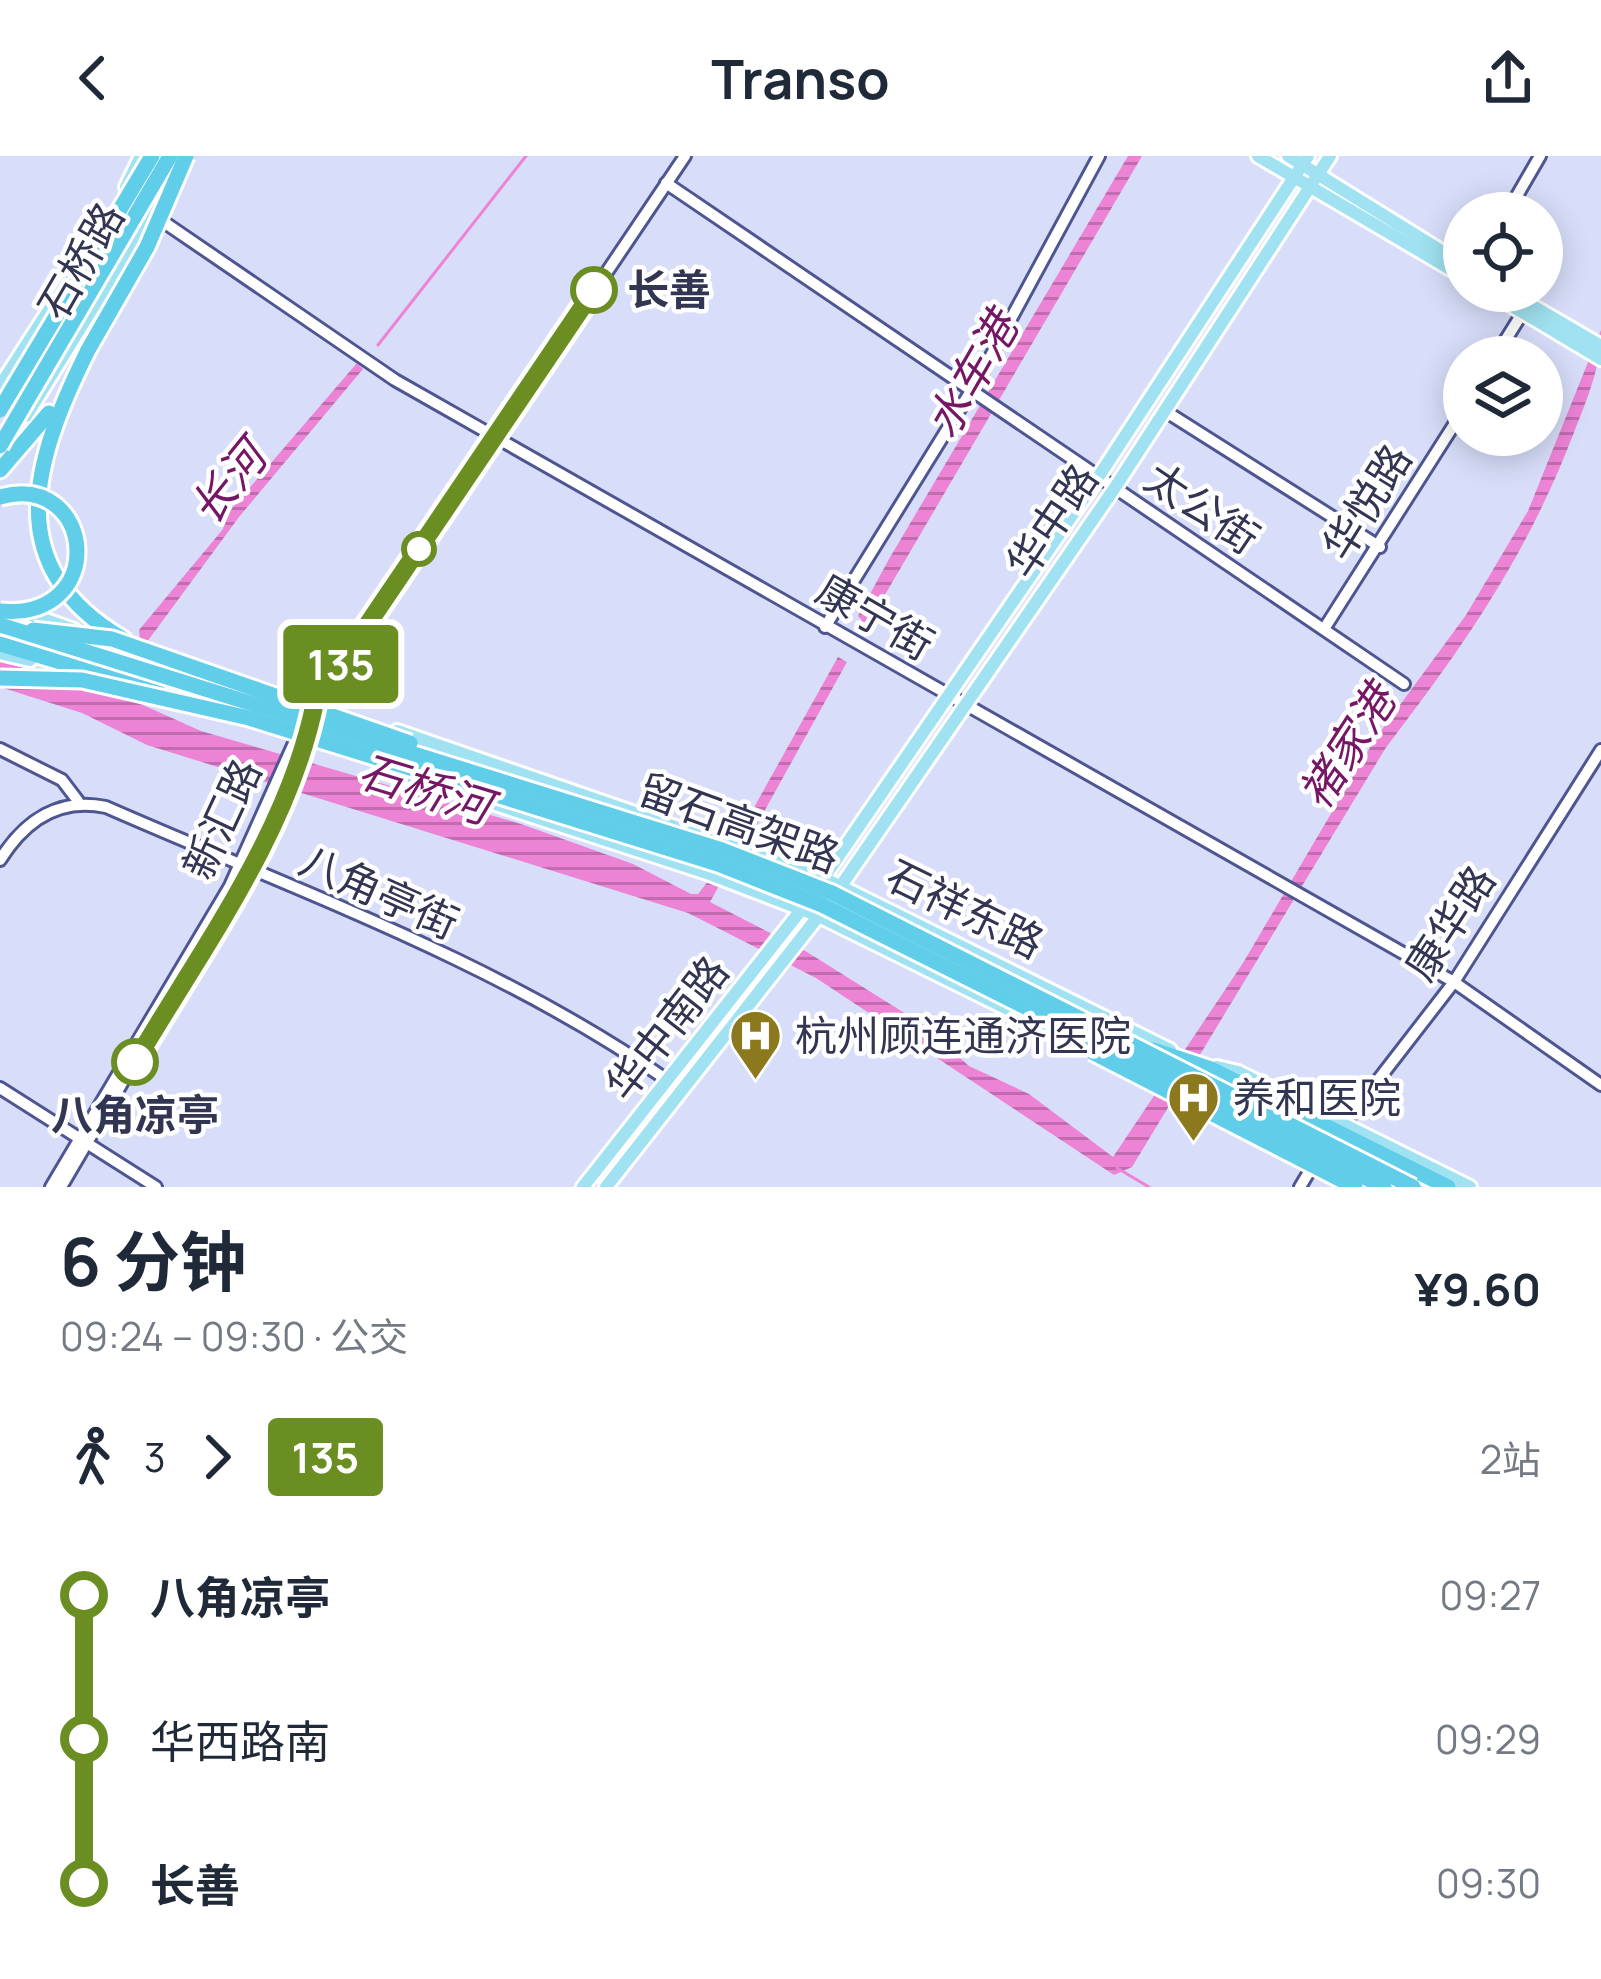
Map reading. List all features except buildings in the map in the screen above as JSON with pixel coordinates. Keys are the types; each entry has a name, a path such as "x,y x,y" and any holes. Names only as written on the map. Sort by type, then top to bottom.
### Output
{"highway":[{"path":"0,410 152,156"},
{"path":"0,446 173,156"},
{"path":"0,470 39,426 88,350 147,247 185,156"},
{"path":"0,399 38,347"},
{"path":"88,350 35,459 26,520 47,579 70,608 142,648"},
{"path":"0,497 30,494 54,504 71,523 79,550 71,579 50,603 26,611 0,608"},
{"path":"0,628 77,633 142,648 376,729 507,783"},
{"name":"留石高架路","path":"0,628 722,850 832,893 1116,1039 1419,1182 1448,1187"},
{"name":"留石高架路","path":"0,644 718,864 822,905 1384,1187"},
{"path":"0,678 82,680 249,718"},
{"path":"997,994 1123,1070 1354,1187"}],"main road":[{"name":"石桥路","path":"0,386 122,194 141,156"},
{"name":"石桥路","path":"0,458 148,212 173,156"},
{"path":"1258,156 1293,178 1314,181 1443,253"},
{"path":"1288,156 1305,160 1314,181 1443,264"},
{"name":"华中路","path":"819,916 1114,488 1330,156"},
{"name":"华中路","path":"802,910 1099,476 1305,160"},
{"path":"1522,312 1593,345"},
{"path":"1540,312 1593,345 1601,359"},
{"name":"石祥东路","path":"0,608 142,655 315,702 823,878 1079,1000 1180,1055 1238,1072 1470,1187"},
{"name":"石祥东路","path":"0,653 707,873 819,916 1354,1187"},
{"name":"华中南路","path":"583,1187 802,910"},
{"name":"华中南路","path":"606,1187 819,916"}],"street":[{"name":"新汇路","path":"61,1187 244,867 315,702 685,156"},
{"path":"825,627 971,389 1099,156"},
{"path":"1519,192 1540,156"},
{"name":"太公街","path":"666,183 1404,684"},
{"name":"康宁街","path":"122,194 395,380 1454,982 1601,1085"},
{"path":"1508,336 1522,312"},
{"path":"1165,411 1380,548"},
{"name":"华悦路","path":"1324,629 1443,444"},
{"name":"八角亭街","path":"0,749 62,781 78,801 106,807 244,867 598,1032 667,1080"},
{"name":"康华路","path":"1345,1124 1454,982 1601,750"},
{"path":"0,860 27,825 78,801"},
{"path":"0,1088 157,1187"},
{"name":"新汇路","path":"51,1187 83,1142"},
{"path":"1300,1187 1312,1167"}],"shaded area":[{"path":"1128,156 1142,156 869,622 863,622 858,616 889,559"},
{"path":"1601,330 1596,370 1583,409 1535,522 1514,561 1467,636 1385,749 1132,1167 1114,1175 816,978 688,913 147,745 82,713 0,687 0,661 125,697 201,731 521,824 633,864 691,894 698,894 709,880 720,884 710,902 807,952 922,1024 969,1066 1029,1094 1113,1157 1243,963 1375,739 1466,615 1528,511 1550,456 1563,456 1563,424"},
{"path":"357,363 363,369 239,517 147,642 140,640 139,630 223,529 227,514"},
{"path":"838,657 847,662 749,839 738,836"}],"waterway":[{"name":"长河","path":"378,345 526,156"},
{"path":"1117,1168 1149,1187"}],"bus line":[{"name":"135","path":"135,1062 257,853 307,742 315,702 594,290"}],"place":[{"name":"长善","path":"594,290"},
{"name":"八角凉亭","path":"135,1062"},
{"name":"杭州顾连通济医院","path":"756,1082"},
{"name":"养和医院","path":"1194,1144"}],"water label":[{"name":"水车港","path":"972,375"},
{"name":"褚家港","path":"1347,747"},
{"name":"石桥河","path":"425,789"}]}
